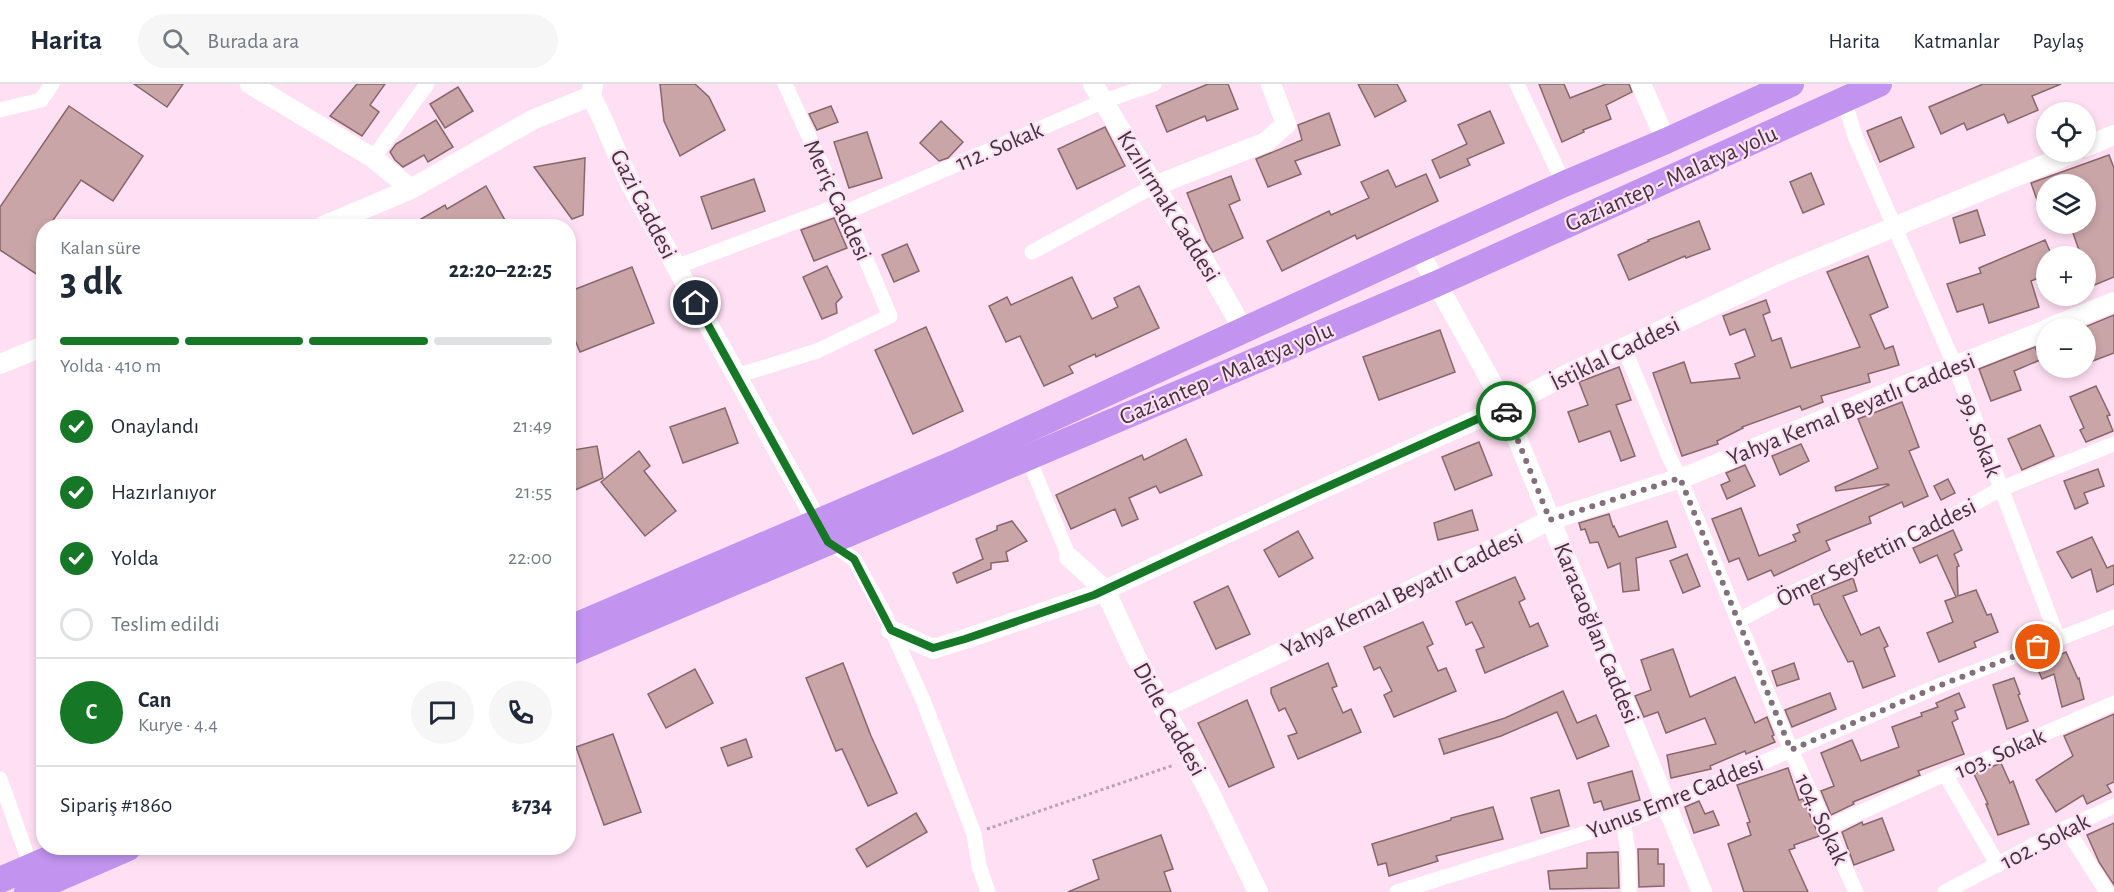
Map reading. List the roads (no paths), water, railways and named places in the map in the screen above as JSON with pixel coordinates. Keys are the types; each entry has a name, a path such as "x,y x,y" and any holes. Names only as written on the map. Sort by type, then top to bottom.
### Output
{"highway":[{"name":"Gaziantep - Malatya yolu","path":"576,649 823,532 956,462 1243,329 1791,84"},
{"name":"Gaziantep - Malatya yolu","path":"576,626 1028,457 1436,284 1880,84"},
{"path":"0,880 58,855"},
{"path":"27,892 112,855"}],"street":[{"path":"0,110 41,100 52,84"},
{"path":"250,84 373,158 411,189"},
{"path":"373,158 427,84"},
{"name":"Meriç Caddesi","path":"736,376 817,351 890,316 785,84"},
{"name":"Kızılırmak Caddesi","path":"1093,84 1154,186 1202,257 1243,329"},
{"name":"112. Sokak","path":"676,267 843,209 1104,101 1154,84"},
{"path":"1032,252 1154,186 1266,142 1286,124 1271,84"},
{"path":"1517,84 1564,184"},
{"path":"1641,84 1666,141"},
{"path":"340,219 411,189 532,120 592,90"},
{"name":"Gazi Caddesi","path":"592,90 630,183 823,532"},
{"name":"99. Sokak","path":"1844,100 1855,136 1954,366 2058,639"},
{"path":"2096,142 2114,135"},
{"name":"İstiklal Caddesi","path":"891,630 933,648 987,632 1105,590 1504,407 1780,274 2051,162"},
{"name":"Karacaoğlan Caddesi","path":"1418,250 1504,407 1702,892"},
{"name":"Yahya Kemal Beyatlı Caddesi","path":"2074,318 2114,302"},
{"name":"Yahya Kemal Beyatlı Caddesi","path":"1163,708 1385,603 1550,520 1680,478 2036,333"},
{"name":"104. Sokak","path":"1624,348 1739,620 1791,750 1856,892"},
{"path":"0,364 36,349"},
{"name":"Ömer Seyfettin Caddesi","path":"1739,620 1942,522 2000,489 2114,444"},
{"path":"1028,457 1069,557"},
{"path":"823,532 854,559 891,630 923,700 974,834 979,866 988,892"},
{"name":"Dicle Caddesi","path":"1069,557 1105,590 1135,655 1258,892"},
{"name":"Yunus Emre Caddesi","path":"1397,892 1623,822 1936,687 2058,639 2110,622"},
{"name":"103. Sokak","path":"1998,865 1945,774 1982,761 2114,703"},
{"path":"1826,828 1945,774"},
{"path":"0,780 31,867"},
{"name":"102. Sokak","path":"1945,892 2066,828 2114,806"},
{"path":"1623,822 1629,857 1629,892"},
{"path":"2066,828 2107,892"}]}
